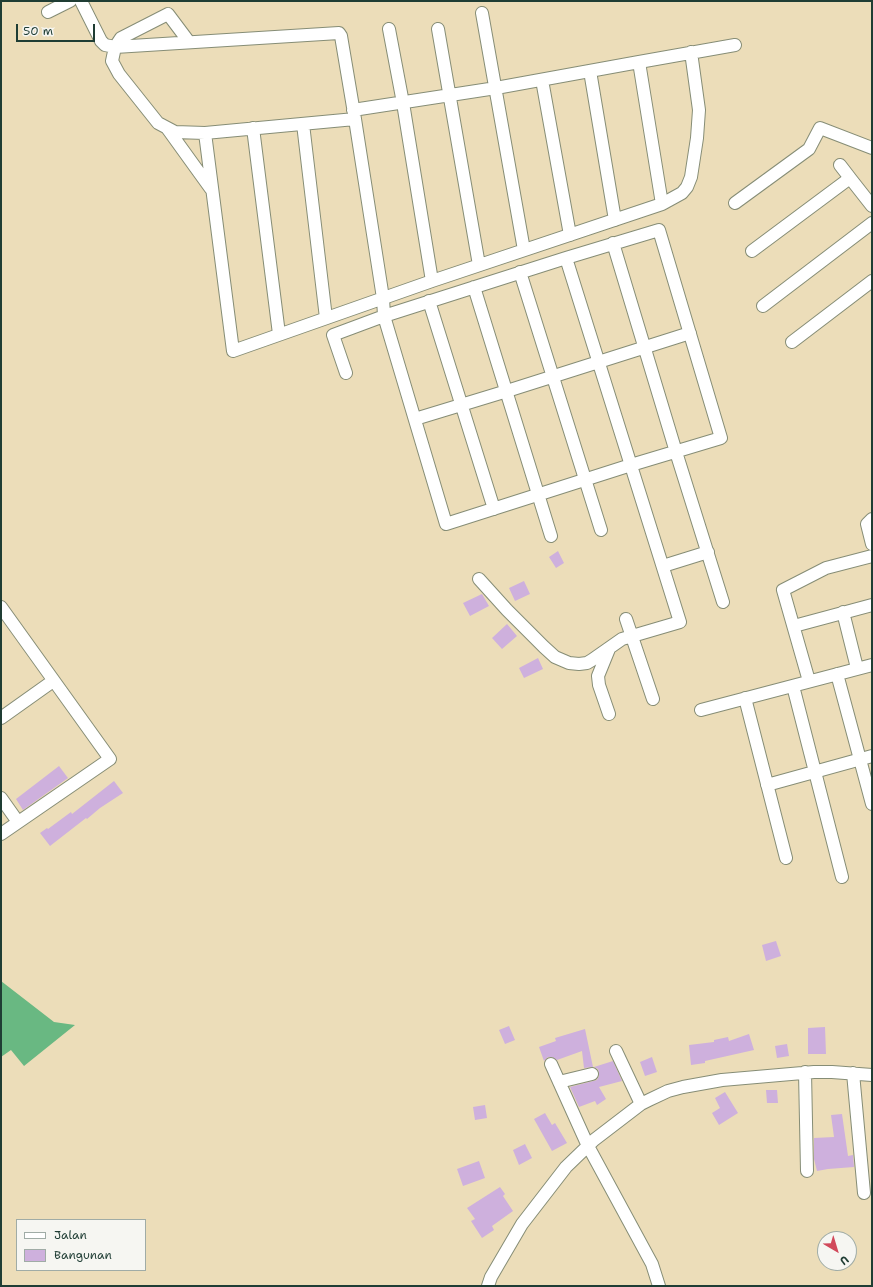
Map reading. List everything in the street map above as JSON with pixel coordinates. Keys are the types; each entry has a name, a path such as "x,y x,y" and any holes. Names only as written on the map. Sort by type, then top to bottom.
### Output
{"street":[{"path":"48,12 70,1"},
{"path":"83,2 101,41 105,45 115,47 337,32 341,36 383,298 384,316 446,524 721,438 659,230 429,301 384,316 333,335 346,373"},
{"path":"482,13 524,250"},
{"path":"189,42 168,14 121,38 115,47 112,61 119,74 158,123 175,132 205,133 303,124 354,115 403,102 542,80 735,44"},
{"path":"389,29 403,102 432,280"},
{"path":"438,29 479,265"},
{"path":"205,133 233,351 432,280 662,204 686,190 691,177 697,138 699,110 691,52"},
{"path":"639,62 662,204"},
{"path":"590,71 616,220"},
{"path":"542,80 570,235"},
{"path":"303,124 326,318"},
{"path":"166,127 213,191"},
{"path":"253,128 279,334"},
{"path":"735,203 809,149 820,128 872,148"},
{"path":"840,165 872,206"},
{"path":"752,251 850,178"},
{"path":"763,306 872,223"},
{"path":"613,243 723,602"},
{"path":"479,579 507,610 555,657 569,663 579,664 592,660 622,639 680,622 566,258"},
{"path":"520,272 601,530"},
{"path":"792,342 872,281"},
{"path":"474,287 551,536"},
{"path":"429,301 494,509"},
{"path":"415,419 461,404 506,392 690,333"},
{"path":"872,519 867,524 872,544"},
{"path":"663,566 708,552"},
{"path":"810,681 784,590 826,568 872,556"},
{"path":"794,626 872,605"},
{"path":"1,607 110,759 1,834"},
{"path":"843,612 857,668"},
{"path":"626,619 653,699"},
{"path":"609,714 599,685 598,676 610,647"},
{"path":"701,710 872,665"},
{"path":"837,674 866,758 872,804"},
{"path":"1,718 53,681"},
{"path":"793,686 842,877"},
{"path":"745,698 786,858"},
{"path":"767,785 866,758"},
{"path":"1,798 18,822"},
{"path":"616,1051 641,1104"},
{"path":"551,1064 588,1146 652,1264 658,1286"},
{"path":"805,1072 807,1171"},
{"path":"489,1282 513,1238 533,1208 566,1167 588,1146 641,1104 683,1087 722,1080 805,1072 832,1072 872,1075"},
{"path":"854,1073 864,1193"},
{"path":"559,1082 592,1074"}],"green space":[{"path":"1,981 54,1022 75,1025 24,1066 11,1050 1,1057"}],"building":[{"path":"558,551 564,563 556,568 549,557"},
{"path":"524,581 530,594 515,601 509,588"},
{"path":"482,594 489,606 470,616 463,603"},
{"path":"507,624 517,636 502,649 492,638"},
{"path":"538,658 543,669 524,678 519,668"},
{"path":"59,766 68,778 23,810 16,799"},
{"path":"114,781 123,793 100,808 87,819 86,818 50,846 40,833 71,812 72,814"},
{"path":"776,941 781,956 766,961 762,945"},
{"path":"509,1026 515,1040 505,1044 499,1030"},
{"path":"825,1027 826,1054 808,1054 808,1028"},
{"path":"585,1029 593,1067 584,1068 582,1051 557,1060 552,1057 548,1057 544,1061 539,1047 556,1041 555,1038"},
{"path":"749,1034 754,1050 705,1061 705,1063 691,1065 689,1045 714,1042 714,1040 728,1037 729,1041"},
{"path":"787,1044 789,1056 777,1058 775,1046"},
{"path":"652,1057 657,1072 645,1076 640,1062"},
{"path":"613,1061 622,1081 599,1087 606,1099 597,1105 595,1101 579,1107 570,1087 597,1080 599,1073 598,1069 594,1067"},
{"path":"766,1090 777,1090 778,1103 767,1103"},
{"path":"725,1092 738,1113 719,1125 712,1113 720,1108 715,1098"},
{"path":"485,1105 487,1118 475,1120 473,1107"},
{"path":"545,1113 552,1125 555,1123 567,1143 552,1151 534,1119"},
{"path":"842,1114 848,1156 853,1155 854,1167 817,1171 814,1159 814,1138 834,1137 831,1115"},
{"path":"525,1144 532,1158 519,1165 513,1150"},
{"path":"479,1161 485,1178 463,1186 457,1169"},
{"path":"500,1187 505,1194 503,1196 513,1211 492,1226 494,1230 482,1238 471,1221 475,1219 467,1208"}]}
